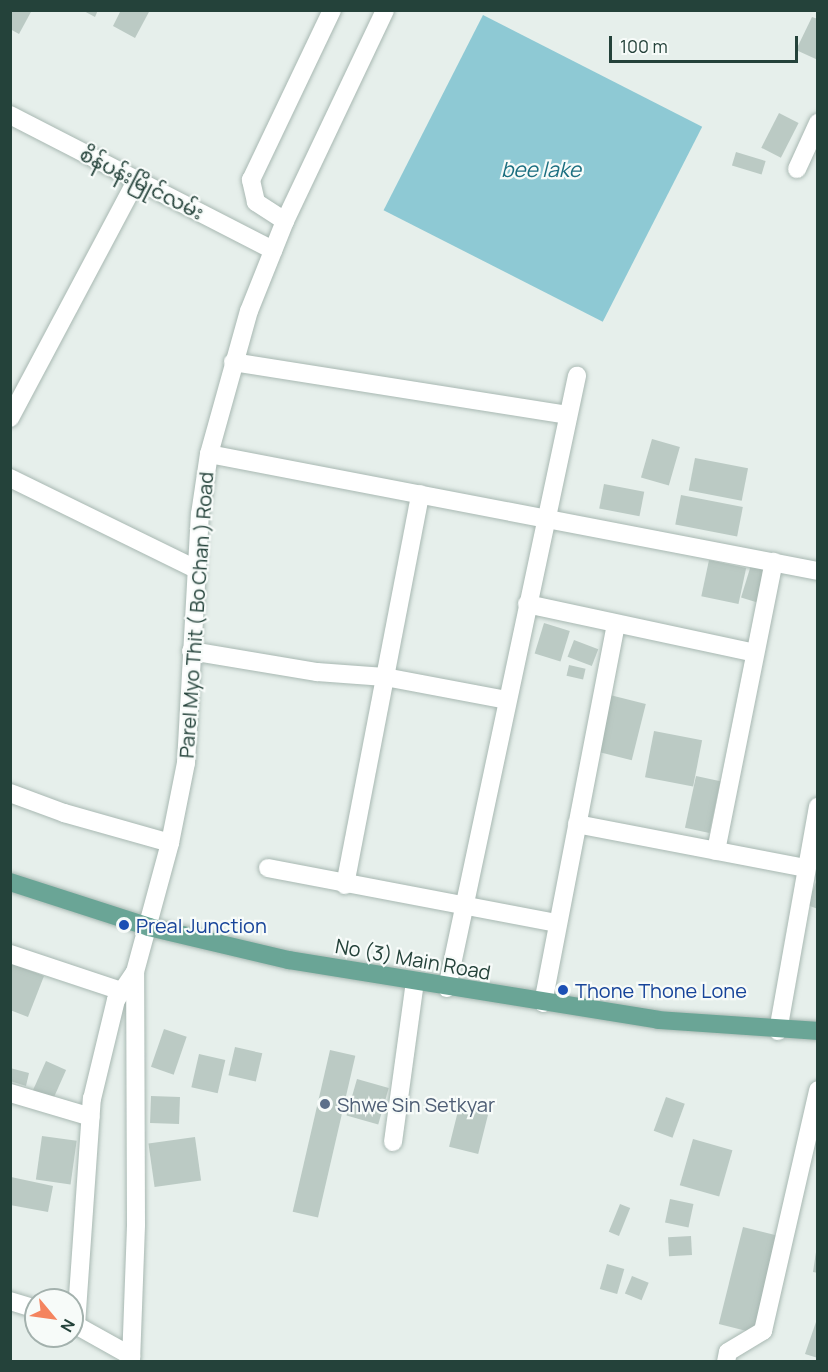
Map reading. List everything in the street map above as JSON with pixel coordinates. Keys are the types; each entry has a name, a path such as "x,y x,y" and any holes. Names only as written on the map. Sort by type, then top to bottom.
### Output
{"main road":[{"name":"No (3) Main Road","path":"10,882 149,927 289,960 543,1003 778,1030 818,1031"}],"street":[{"path":"285,221 256,202 251,180 332,10"},
{"name":"Parel Myo Thit ( Bo Chan ) Road","path":"135,972 170,843 186,763 196,569 209,454 233,362 273,250 385,10"},
{"name":"စိန်ပန်းမြိုင်လမ်း","path":"10,115 273,250"},
{"path":"796,169 818,123"},
{"path":"10,418 136,181"},
{"path":"233,362 568,415"},
{"path":"447,988 577,376"},
{"path":"209,454 818,571"},
{"path":"10,478 196,569"},
{"path":"345,885 420,494"},
{"path":"716,851 774,562"},
{"path":"527,604 755,653"},
{"path":"543,1003 616,624"},
{"path":"191,651 317,672 385,677 507,700"},
{"path":"10,793 64,813 170,843"},
{"path":"778,1030 806,868 814,845 818,807"},
{"path":"577,824 806,868"},
{"path":"268,868 345,885 557,923"},
{"path":"10,954 122,991"},
{"path":"77,1288 91,1117 116,1000 135,972"},
{"path":"84,1330 131,1359 136,1224 135,972"},
{"path":"393,1142 415,982"},
{"path":"726,1362 728,1352 763,1331 818,1090"},
{"path":"10,1093 91,1117"}],"water":[{"name":"bee lake","path":"483,15 702,127 603,322 384,210"}],"building":[{"path":"10,10 32,10 19,34 10,29"},
{"path":"82,10 98,10 95,17"},
{"path":"121,10 150,10 135,38 113,26"},
{"path":"812,17 818,19 818,60 796,50"},
{"path":"779,113 799,123 781,158 761,148"},
{"path":"736,152 766,161 762,174 732,165"},
{"path":"652,439 680,447 669,485 641,477"},
{"path":"695,458 748,468 742,501 689,490"},
{"path":"604,484 644,492 639,516 599,509"},
{"path":"681,495 743,507 737,536 675,524"},
{"path":"709,560 746,568 738,604 701,596"},
{"path":"751,565 767,570 757,602 741,598"},
{"path":"544,623 570,631 560,661 535,654"},
{"path":"574,640 598,649 592,666 568,657"},
{"path":"569,665 586,669 583,680 567,676"},
{"path":"606,694 646,704 632,760 592,750"},
{"path":"654,731 702,740 693,786 645,777"},
{"path":"696,776 720,781 709,833 685,828"},
{"path":"818,877 818,909 807,905"},
{"path":"10,963 44,976 28,1017 10,1010"},
{"path":"164,1029 187,1037 174,1075 151,1067"},
{"path":"235,1047 262,1053 256,1082 228,1075"},
{"path":"330,1050 355,1056 318,1218 293,1212"},
{"path":"199,1054 225,1060 218,1093 191,1087"},
{"path":"46,1061 66,1070 52,1101 32,1092"},
{"path":"10,1068 29,1073 26,1086 10,1081"},
{"path":"357,1079 389,1088 378,1125 347,1116"},
{"path":"151,1096 180,1097 179,1124 150,1123"},
{"path":"666,1097 685,1104 672,1138 654,1131"},
{"path":"459,1107 488,1114 478,1154 449,1147"},
{"path":"42,1136 77,1141 71,1184 36,1180"},
{"path":"195,1137 201,1181 155,1187 148,1144"},
{"path":"693,1139 732,1150 719,1196 680,1185"},
{"path":"11,1177 53,1186 48,1212 10,1205"},
{"path":"670,1199 693,1204 688,1227 665,1222"},
{"path":"620,1204 630,1208 619,1236 609,1232"},
{"path":"743,1227 778,1236 754,1333 719,1324"},
{"path":"691,1236 692,1255 669,1256 668,1237"},
{"path":"816,1252 818,1252 818,1273 813,1272"},
{"path":"607,1264 624,1269 617,1294 600,1289"},
{"path":"632,1276 649,1283 642,1300 625,1294"},
{"path":"818,1319 818,1358 805,1354"}],"place":[{"name":"Preal Junction","path":"124,925"},
{"name":"Thone Thone Lone","path":"563,990"},
{"name":"Shwe Sin Setkyar","path":"325,1104"}]}
